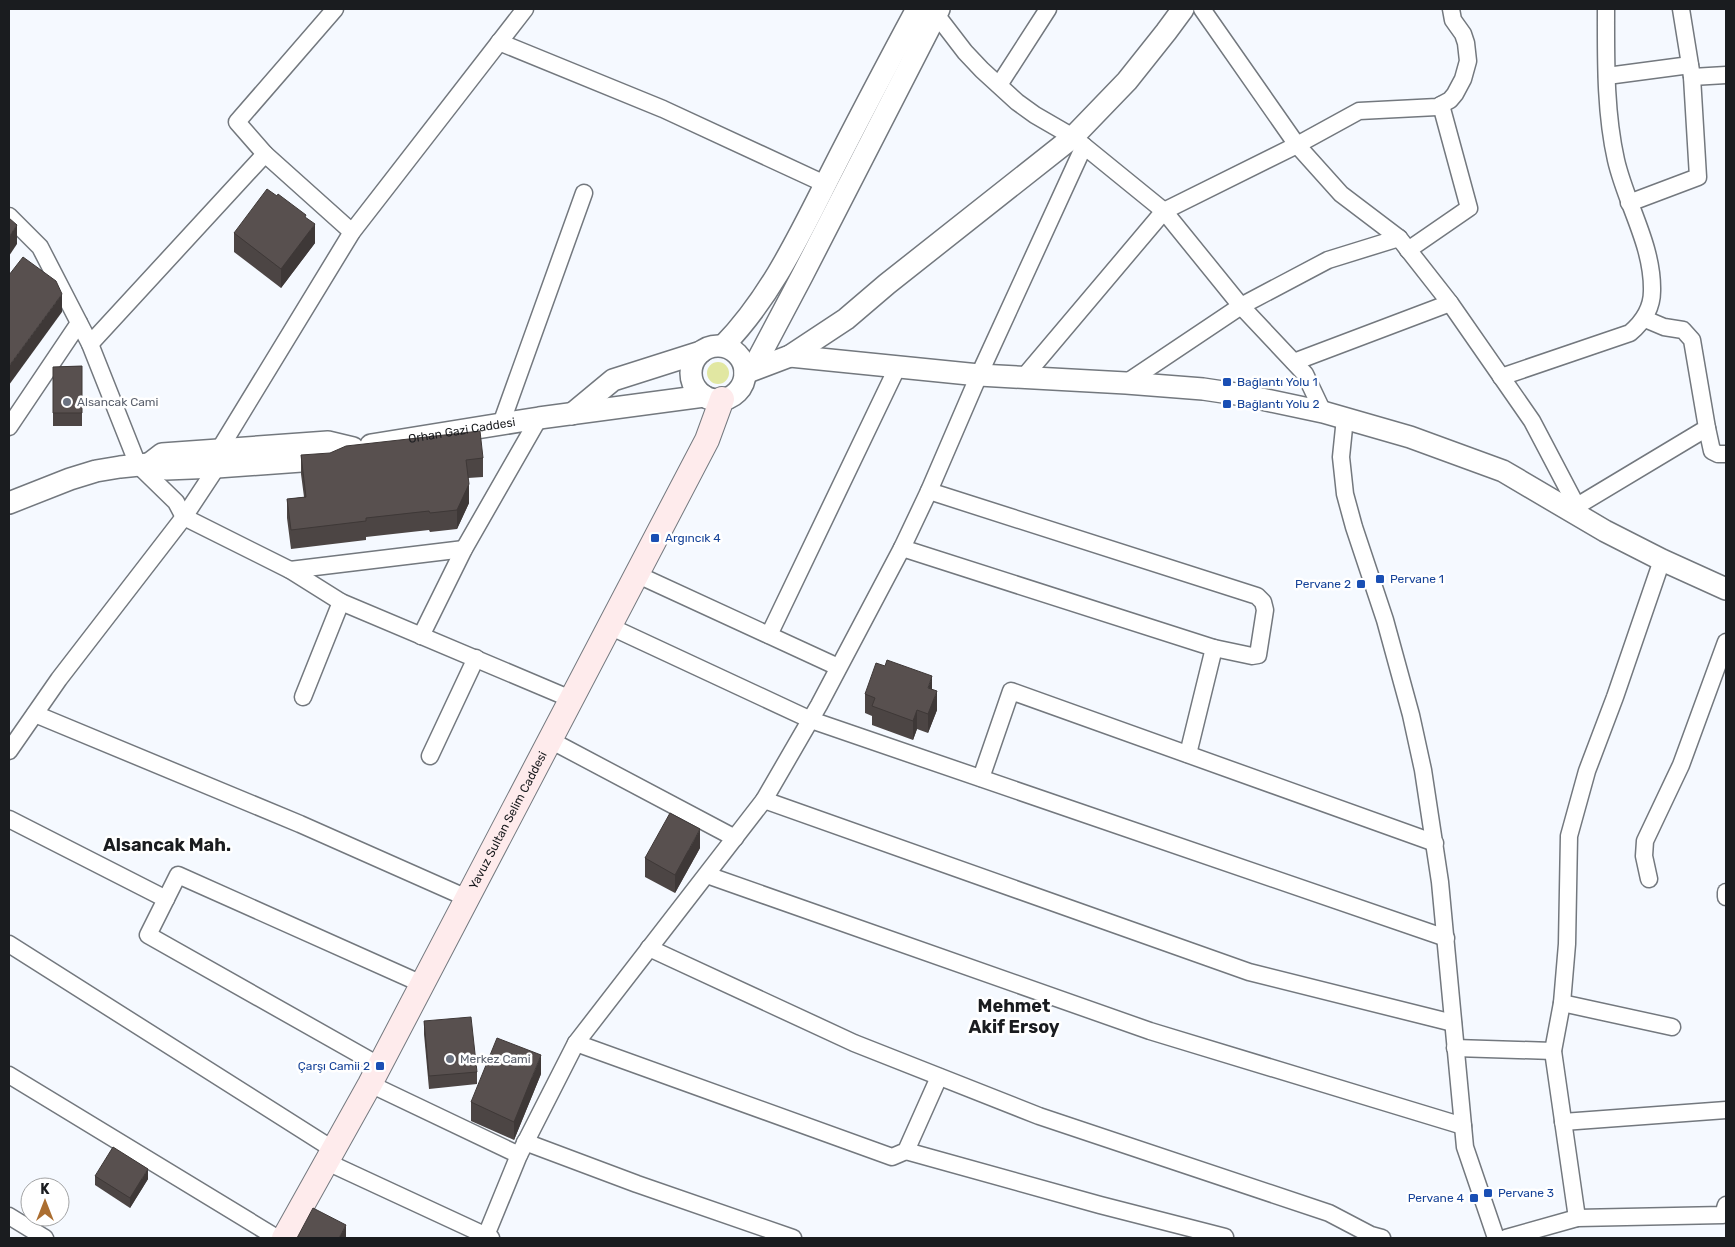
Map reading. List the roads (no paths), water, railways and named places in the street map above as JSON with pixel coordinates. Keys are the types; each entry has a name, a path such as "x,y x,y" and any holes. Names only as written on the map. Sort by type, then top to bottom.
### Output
{"main road":[{"name":"Yavuz Sultan Selim Caddesi","path":"284,1238 375,1075 706,440 713,398"}],"street":[{"path":"335,9 237,122 266,154 352,232"},
{"path":"9,751 15,729 35,714 59,679 184,517 352,232 525,9"},
{"path":"999,85 1048,9"},
{"path":"745,371 790,356 846,319 887,284 1078,141 1147,57 1183,9"},
{"path":"1202,9 1297,145 1341,194 1403,244 1450,303 1532,421 1580,512"},
{"path":"1023,378 1164,211 1297,145 1359,111 1437,107 1450,100 1460,87 1468,61 1466,43 1453,20 1451,9"},
{"path":"1501,377 1620,337 1638,327 1644,319 1652,300 1653,290 1650,268 1640,230 1620,179 1615,158 1607,76 1606,9"},
{"path":"1629,203 1698,177 1691,71 1681,9"},
{"path":"931,10 965,52 999,85 1035,114 1078,141 1164,211 1241,306 1305,374 1323,412"},
{"path":"724,346 767,292 788,256 870,96 931,10"},
{"path":"745,371 756,361 807,267 931,10"},
{"path":"499,42 663,109 825,184"},
{"path":"1607,76 1691,71 1726,75"},
{"path":"1126,383 1241,306 1328,260 1403,244 1469,208 1441,105"},
{"path":"9,944 331,1156 487,1238 522,1149 576,1043 764,800 810,720 902,548 929,491 1078,141"},
{"path":"90,344 266,154"},
{"path":"501,424 584,193"},
{"path":"9,216 40,247 90,344 143,464 176,502 184,517 290,570 342,602 571,699"},
{"path":"1294,362 1450,303"},
{"path":"1644,319 1664,327 1683,330 1692,340 1712,451 1718,454 1726,454"},
{"path":"9,427 79,323"},
{"path":"572,414 613,380 701,352 709,347 724,346 736,353 742,360 745,371 743,382 731,396 713,398 694,386 691,372 693,363 701,352"},
{"path":"790,356 979,375 1186,388 1243,395 1323,412 1410,437 1503,471 1580,512 1662,560 1726,589"},
{"path":"769,635 897,368"},
{"name":"Orhan Gazi Caddesi","path":"9,503 70,478 96,471 143,464 166,469 218,458 329,460 353,448 501,424 713,398"},
{"path":"422,636 464,549 539,418"},
{"path":"1345,418 1341,457 1345,494 1354,527 1386,620 1423,770 1435,843 1446,938 1465,1147 1496,1238"},
{"path":"1580,512 1707,428"},
{"path":"902,548 1214,648 1252,656 1258,655 1264,610 1257,596 929,491"},
{"path":"290,570 464,549"},
{"path":"1577,1218 1553,1050 1562,1003 1567,944 1569,836 1587,771 1619,687 1662,560"},
{"path":"636,574 838,667"},
{"path":"303,697 342,602"},
{"path":"609,626 810,720 1446,938"},
{"path":"1649,879 1644,856 1645,841 1681,765 1726,642"},
{"path":"1188,754 1214,648"},
{"path":"430,756 476,658"},
{"path":"981,778 1011,691 1435,843"},
{"path":"35,714 300,824 467,898"},
{"path":"550,740 735,838"},
{"path":"764,800 1249,972 1453,1023"},
{"path":"9,819 166,899"},
{"path":"422,984 178,876 148,935 375,1075 522,1149 637,1184 793,1238"},
{"path":"707,876 1150,1031 1463,1126"},
{"path":"1726,892 1726,897"},
{"path":"649,948 854,1043 1038,1116 1329,1213 1374,1237"},
{"path":"1562,1003 1672,1027"},
{"path":"576,1043 892,1157 906,1151 1100,1205 1225,1237"},
{"path":"1455,1048 1553,1050"},
{"path":"9,1075 277,1238"},
{"path":"906,1151 939,1076"},
{"path":"1563,1122 1726,1110"},
{"path":"1506,1238 1577,1218 1723,1215 1726,1205"},
{"path":"9,1216 45,1238"}],"place":[{"name":"Bağlantı Yolu 1","path":"1227,382"},
{"name":"Alsancak Cami","path":"67,402"},
{"name":"Bağlantı Yolu 2","path":"1227,404"},
{"name":"Argıncık 4","path":"655,538"},
{"name":"Pervane 1","path":"1380,579"},
{"name":"Pervane 2","path":"1361,584"},
{"name":"Merkez Cami","path":"450,1059"},
{"name":"Çarşı Camii 2","path":"380,1066"},
{"name":"Pervane 3","path":"1488,1193"},
{"name":"Pervane 4","path":"1474,1198"}],"district":[{"name":"Alsancak Mah.","path":"167,845"},
{"name":"Mehmet Akif Ersoy","path":"1014,1016"}]}
